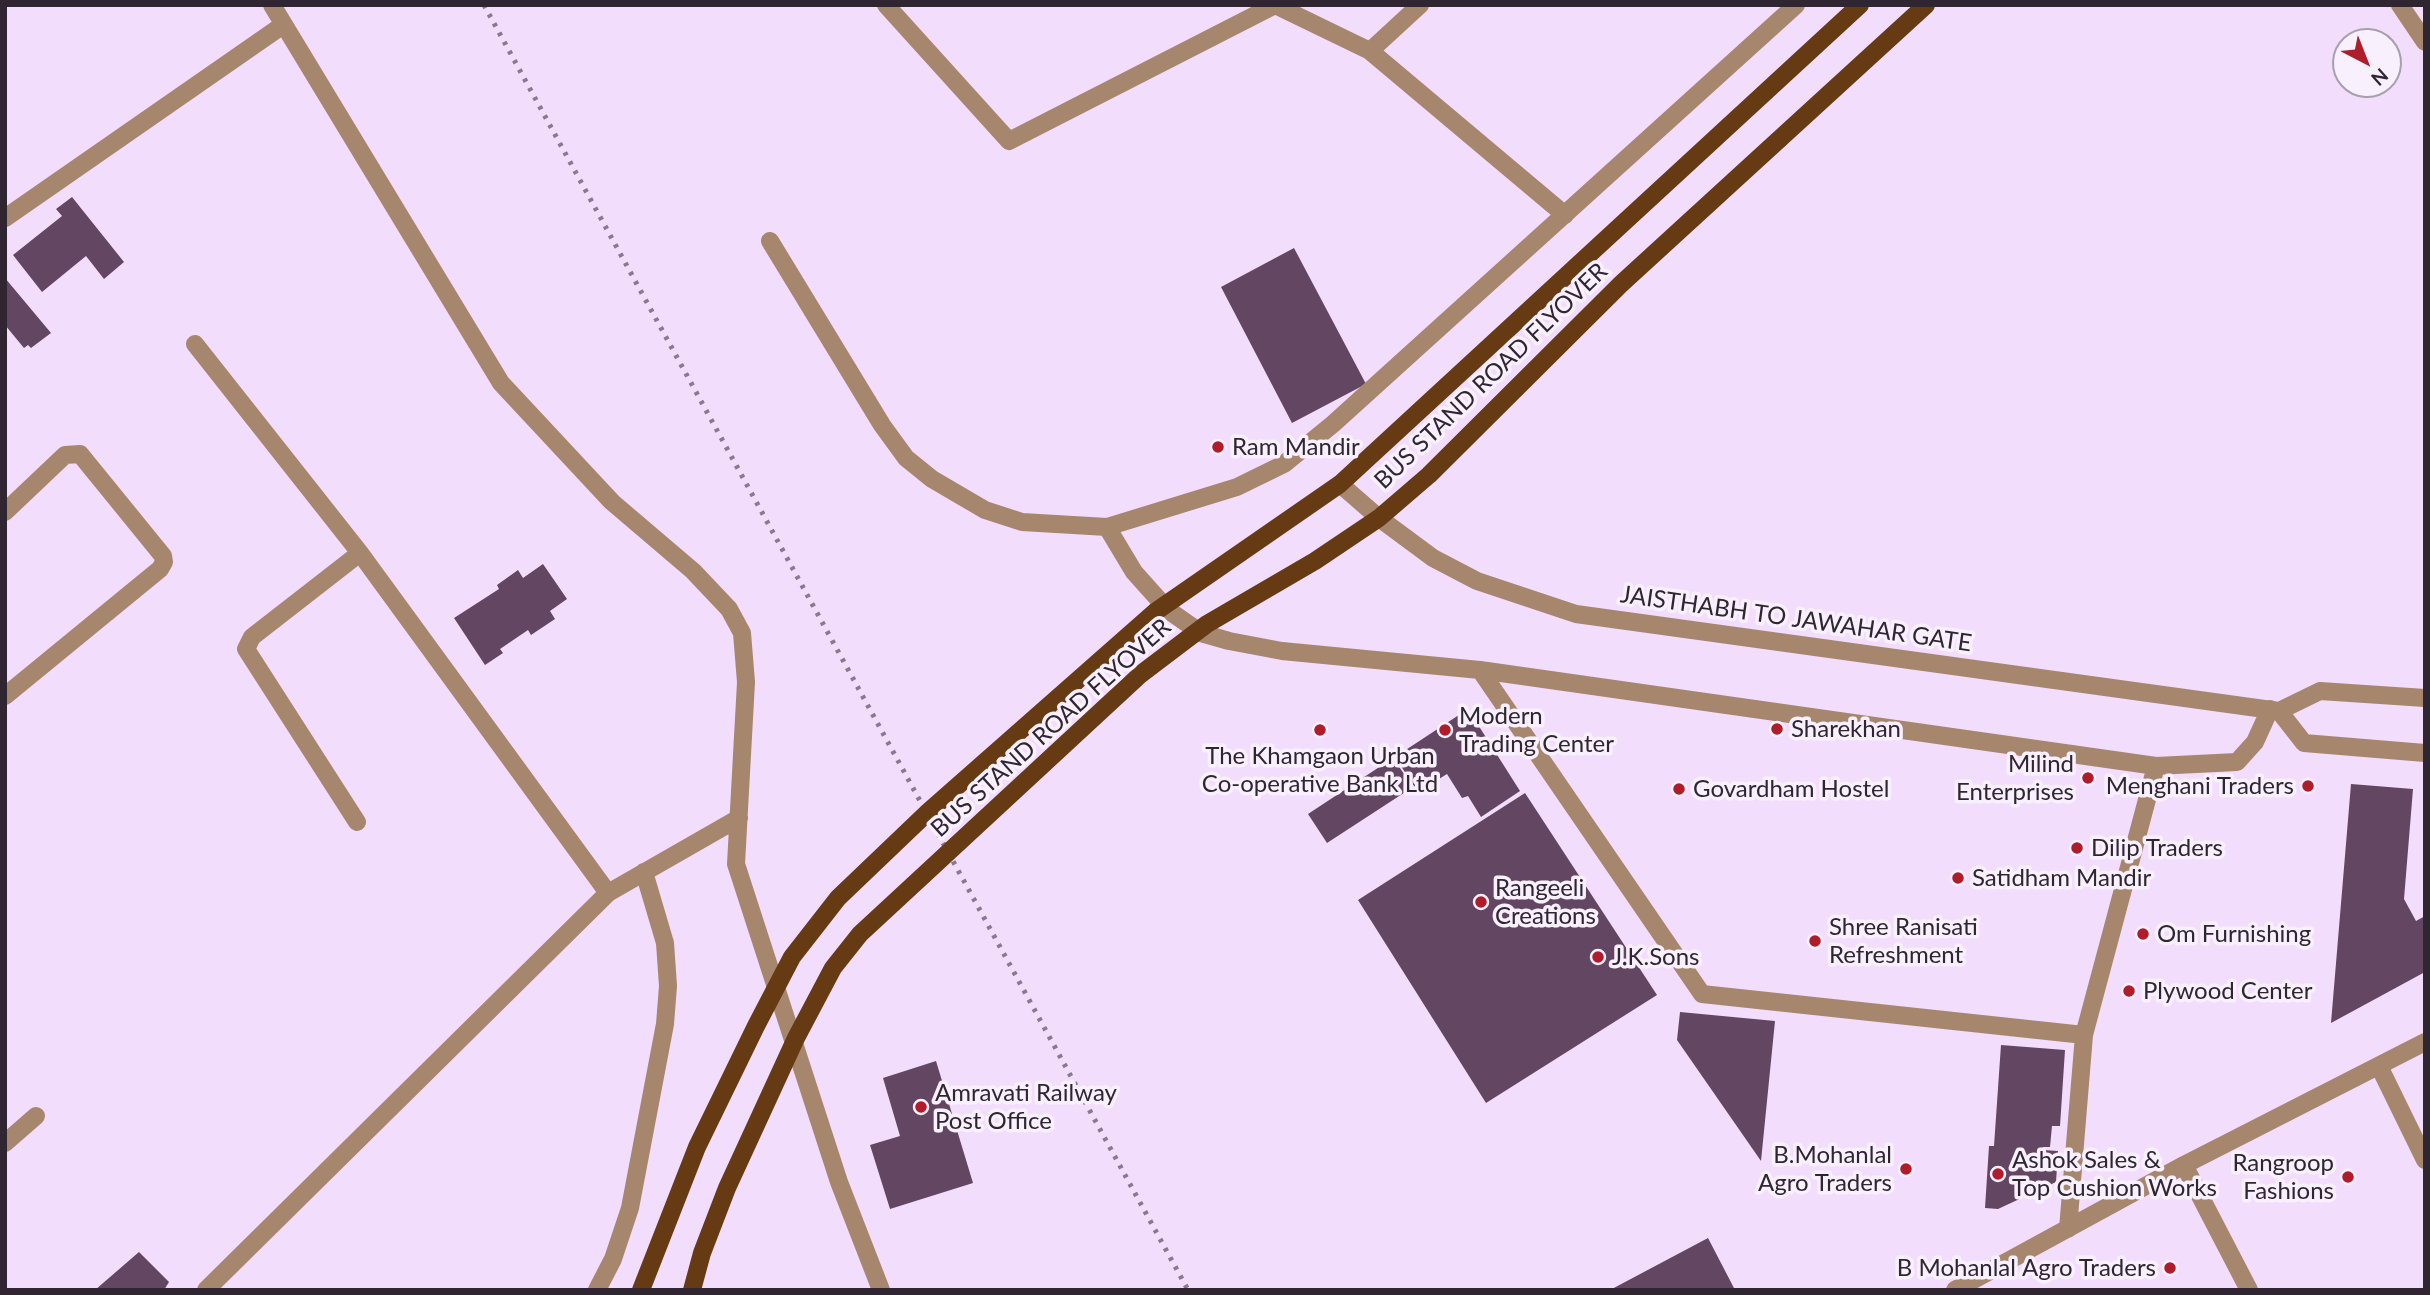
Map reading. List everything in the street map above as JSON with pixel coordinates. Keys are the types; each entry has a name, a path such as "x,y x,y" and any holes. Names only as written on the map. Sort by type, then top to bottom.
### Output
{"main road":[{"name":"BUS STAND ROAD FLYOVER","path":"641,1290 648,1265 697,1147 756,1026 792,957 838,898 928,812 1155,612 1340,484 1860,5"},
{"name":"BUS STAND ROAD FLYOVER","path":"692,1290 702,1253 727,1188 796,1038 833,968 860,934 1141,674 1207,624 1315,561 1379,518 1429,475 1621,284 1926,5"}],"street":[{"path":"272,5 501,383 612,502 693,571 729,608 742,633 746,682 736,863 839,1182 881,1290"},
{"path":"886,5 1009,141 1275,5 1370,51 1565,215"},
{"path":"1370,51 1420,5"},
{"path":"770,242 882,425 906,458 932,479 985,510 1022,522 1107,527 1237,487 1284,464 1333,424 1797,5"},
{"path":"2400,5 2425,42"},
{"path":"5,218 283,25"},
{"path":"195,344 360,553 608,893"},
{"path":"5,512 65,455 80,454 163,556 164,562 160,569 5,696"},
{"name":"JAISTHABH TO JAWAHAR GATE","path":"1340,484 1379,518 1433,558 1477,581 1576,614 2274,710"},
{"path":"1107,527 1134,572 1167,610 1201,632 1282,651 1480,670 2156,766 2237,762 2255,742 2274,710 2320,691 2425,698"},
{"path":"357,822 246,649 252,637 360,553"},
{"path":"1480,670 1702,994 2084,1035"},
{"path":"2274,710 2304,743 2425,753"},
{"path":"2068,1228 2084,1035 2156,766"},
{"path":"206,1290 608,893 739,818"},
{"path":"597,1290 614,1259 630,1208 665,1024 668,986 665,943 644,872"},
{"path":"1955,1290 1984,1283 2068,1228 2184,1165 2425,1042"},
{"path":"2379,1066 2425,1160"},
{"path":"5,1143 36,1116"},
{"path":"2184,1165 2249,1290"}],"building":[{"path":"72,197 124,262 104,279 86,256 42,292 13,255 62,216 56,209"},
{"path":"1294,248 1366,384 1292,423 1221,287"},
{"path":"5,278 51,333 31,348 28,345 24,348 5,325"},
{"path":"543,564 567,599 550,611 555,619 531,635 528,630 500,649 503,653 485,665 454,618 499,589 497,585 518,570 523,578"},
{"path":"1468,709 1520,791 1481,817 1468,796 1462,798 1447,774 1418,792 1395,757"},
{"path":"1393,758 1413,787 1327,843 1308,814"},
{"path":"2351,784 2413,789 2404,899 2416,921 2425,916 2425,972 2331,1023"},
{"path":"1525,793 1657,995 1486,1103 1358,900"},
{"path":"1680,1012 1775,1021 1761,1161 1677,1040"},
{"path":"2001,1045 2065,1050 2060,1126 2052,1126 2050,1147 2043,1147 2043,1150 2058,1151 2056,1182 1998,1209 1985,1208 1989,1146 1994,1146"},
{"name":"Amravati Railway Post Office","path":"936,1061 973,1183 890,1209 870,1145 900,1136 883,1078"},
{"path":"1708,1238 1735,1290 1610,1290"},
{"path":"139,1252 169,1282 164,1290 95,1290"}],"railway":[{"path":"484,5 1188,1290"}],"place":[{"name":"Ram Mandir","path":"1218,447"},
{"name":"Sharekhan","path":"1777,729"},
{"name":"The Khamgaon Urban Co-operative Bank Ltd","path":"1320,730"},
{"name":"Modern Trading Center","path":"1445,730"},
{"name":"Milind Enterprises","path":"2088,778"},
{"name":"Menghani Traders","path":"2308,786"},
{"name":"Govardham Hostel","path":"1679,789"},
{"name":"Dilip Traders","path":"2077,848"},
{"name":"Satidham Mandir","path":"1958,878"},
{"name":"Rangeeli Creations","path":"1481,902"},
{"name":"Om Furnishing","path":"2143,934"},
{"name":"Shree Ranisati Refreshment","path":"1815,941"},
{"name":"J.K.Sons","path":"1598,957"},
{"name":"Plywood Center","path":"2129,991"},
{"name":"Amravati Railway Post Office","path":"921,1107"},
{"name":"B.Mohanlal Agro Traders","path":"1906,1169"},
{"name":"Ashok Sales & Top Cushion Works","path":"1998,1174"},
{"name":"Rangroop Fashions","path":"2348,1177"},
{"name":"B Mohanlal Agro Traders","path":"2170,1268"}]}
